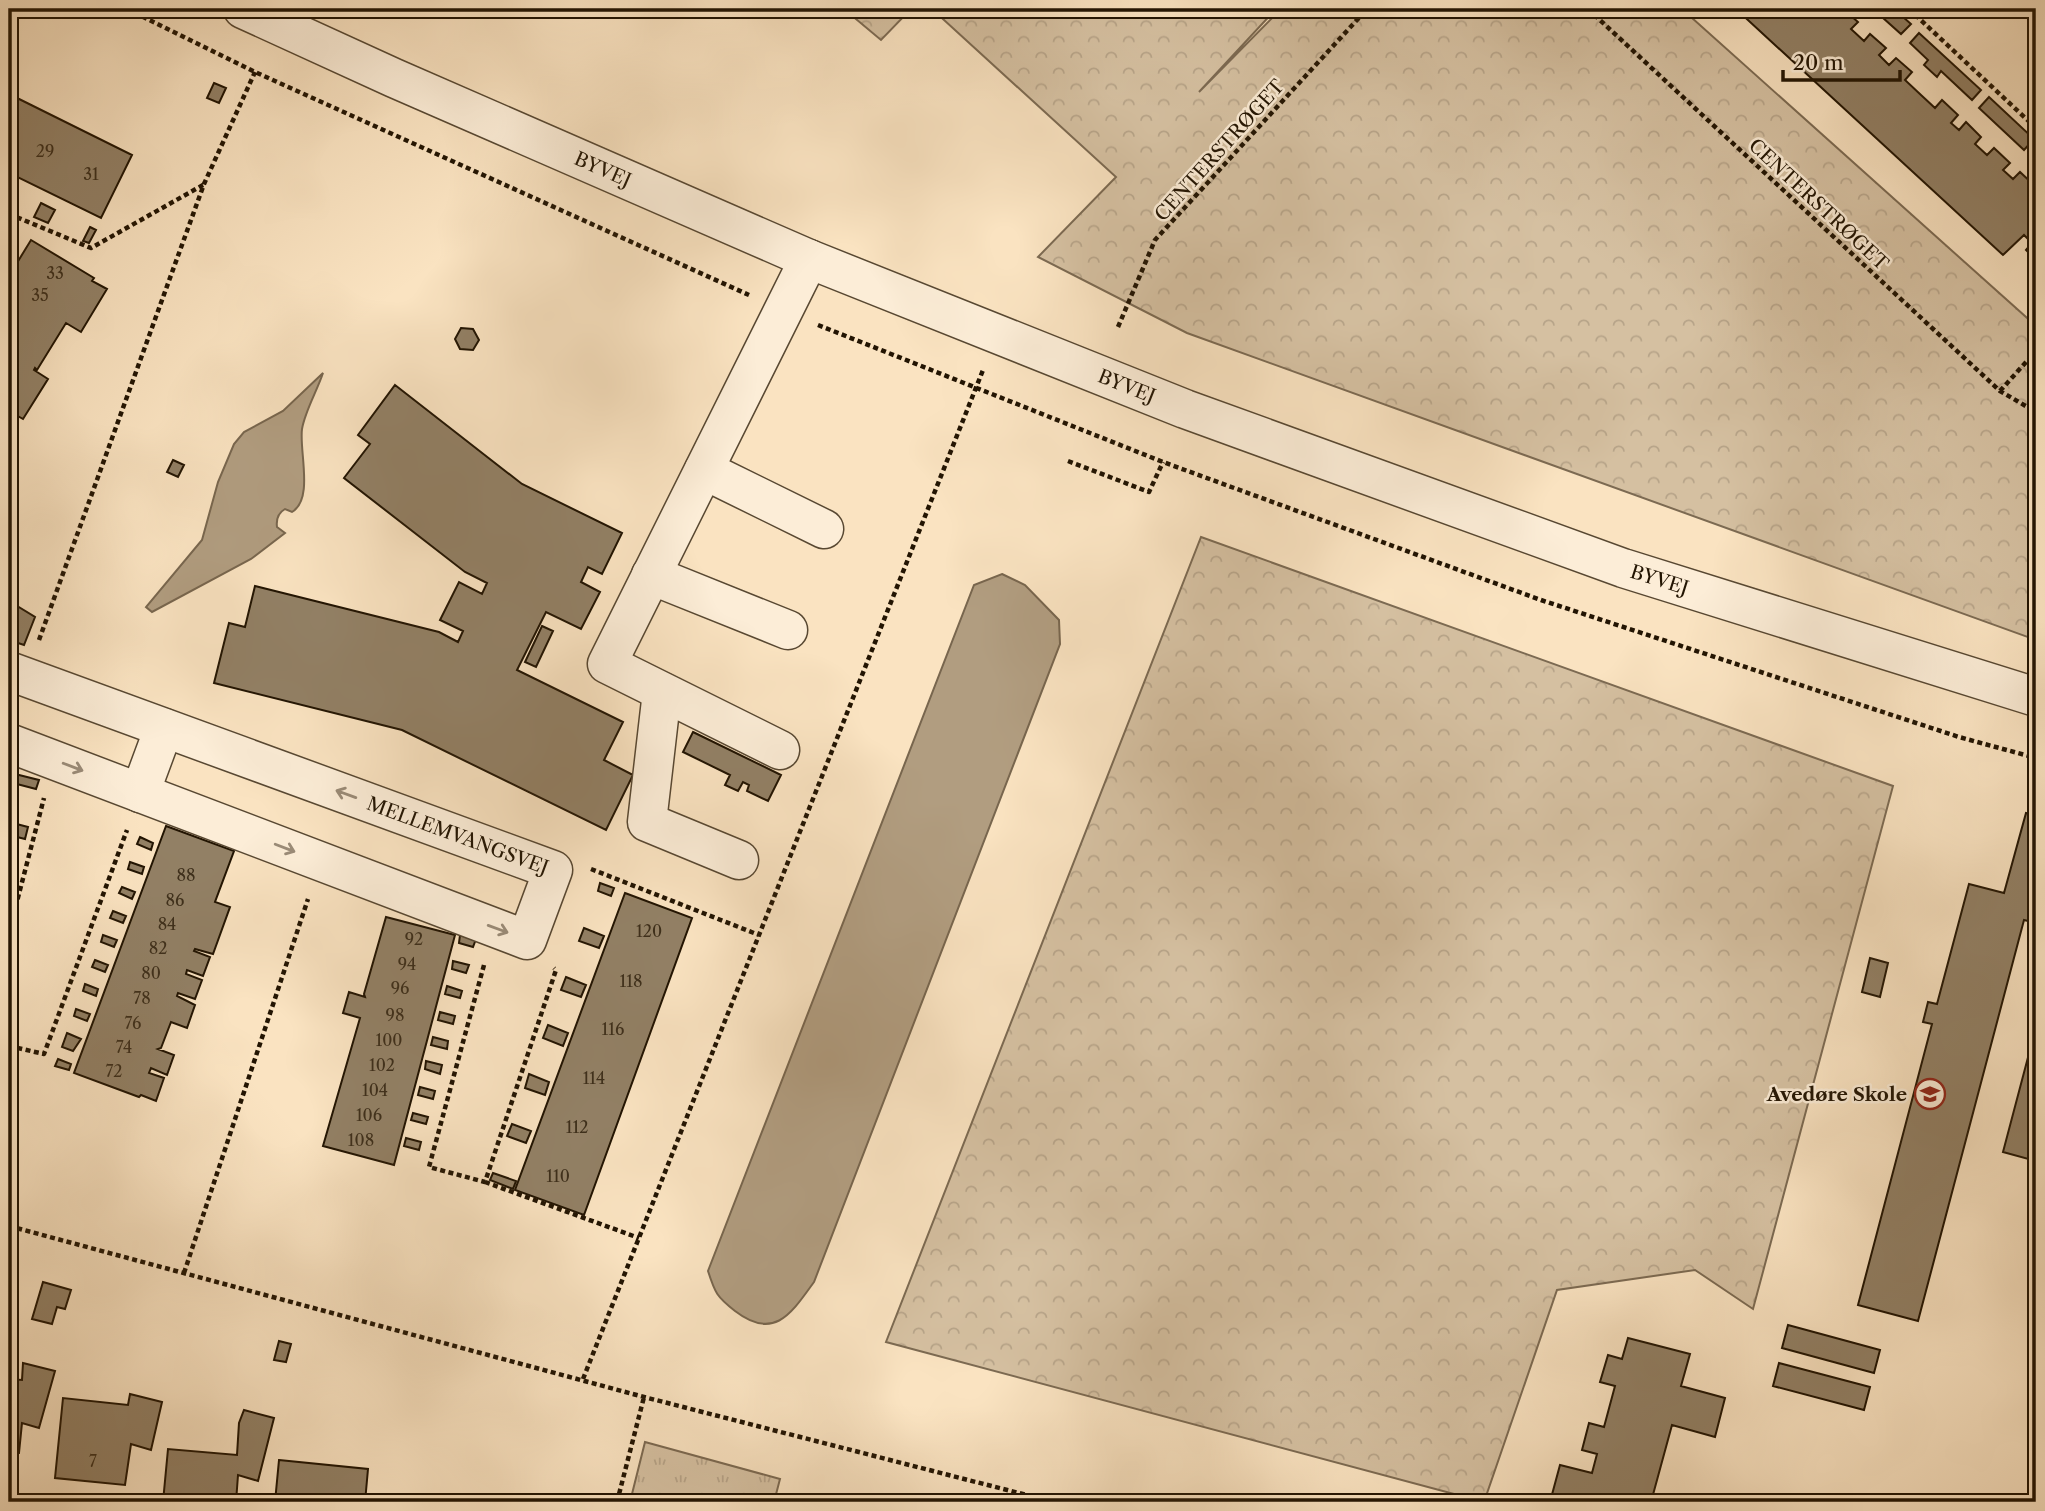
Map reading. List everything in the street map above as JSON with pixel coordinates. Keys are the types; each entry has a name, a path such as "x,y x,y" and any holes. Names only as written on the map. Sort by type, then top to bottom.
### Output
{"street":[{"name":"BYVEJ","path":"243,9 394,78 809,258 1185,409 1623,568 2036,697"},
{"path":"780,750 607,664 809,258"},
{"path":"704,470 824,529"},
{"path":"651,575 788,630"},
{"name":"MELLEMVANGSVEJ","path":"17,674 553,870 510,933"},
{"path":"662,692 647,822 739,860"},
{"path":"140,793 163,728"},
{"path":"9,743 510,933"}],"path":[{"path":"127,9 255,72 783,310 1163,462 1541,600 1959,737 2036,758"},
{"name":"CENTERSTRØGET","path":"1118,327 1155,240 1367,9"},
{"name":"CENTERSTRØGET","path":"1588,9 2000,391 2036,412"},
{"path":"1909,9 2036,128"},
{"path":"17,674 204,184 255,72"},
{"path":"9,214 91,248 204,184"},
{"path":"583,1379 998,334"},
{"path":"2000,391 2036,351"},
{"path":"1068,461 1149,492 1163,462"},
{"path":"9,932 53,760"},
{"path":"9,1046 44,1054 140,793"},
{"path":"553,870 568,860 759,935"},
{"path":"184,1273 320,861"},
{"path":"485,1182 556,970 510,933 429,1167 485,1182 639,1238"},
{"path":"9,1226 644,1397 1054,1502"},
{"path":"617,1502 644,1397"}],"green space":[{"path":"844,9 911,9 881,40"},
{"path":"932,9 1276,9 1199,92 1281,9 1682,9 2036,326 2036,640 1187,333 1038,257 1116,177"},
{"path":"1201,537 1893,786 1753,1309 1695,1270 1557,1290 1484,1502 886,1342"},
{"path":"645,1442 780,1479 774,1502 630,1502"}],"shaded area":[{"path":"323,373 302,429 302,497 299,506 292,512 285,509 277,519 277,527 285,533 251,559 152,612 146,607 202,540 218,482 234,444 244,432 283,411"},
{"path":"1002,574 1025,585 1059,620 1060,644 814,1282 789,1313 780,1320 761,1324 749,1320 724,1302 717,1294 708,1271 974,585"}],"building":[{"path":"1736,9 1828,9 1835,15 1843,9 1858,22 1851,29 1864,41 1870,34 1886,48 1879,55 1889,65 1896,58 1912,72 1905,80 1935,108 1942,100 1958,115 1951,123 1959,130 1966,122 1981,137 1975,144 1987,155 1994,148 2010,163 2003,170 2013,179 2020,172 2036,187 2029,194 2036,201 2036,260 2026,250 2032,243 2024,235 2003,255"},
{"path":"1873,9 1894,9 1911,24 1901,34"},
{"path":"1919,33 1981,90 1972,100 1941,71 1937,77 1924,65 1928,60 1910,43"},
{"path":"214,83 226,88 219,103 207,98"},
{"path":"9,94 132,155 101,218 9,173"},
{"path":"1989,97 2034,139 2024,150 1979,108"},
{"path":"41,203 55,210 48,223 34,217"},
{"path":"90,227 96,230 89,243 83,241"},
{"path":"31,240 94,278 92,281 107,289 81,332 66,323 37,370 35,368 34,370 48,379 23,419 9,411 9,276"},
{"path":"461,328 473,329 479,340 473,350 460,349 455,339"},
{"path":"395,385 522,484 622,533 602,574 588,567 581,582 600,592 581,629 546,612 517,670 623,722 604,760 633,775 606,830 402,730 214,683 229,623 245,627 255,586 439,632 458,642 463,631 440,620 459,582 482,594 487,583 465,572 344,478 370,444 358,435"},
{"path":"173,460 184,465 178,477 167,472"},
{"path":"9,601 35,617 24,645 9,640"},
{"path":"542,626 553,631 536,667 525,662"},
{"path":"693,732 781,775 768,801 747,791 749,785 743,782 738,791 725,785 730,775 683,752"},
{"path":"15,774 39,780 36,789 13,783"},
{"path":"2026,813 2036,815 2036,923 2024,920 1918,1321 1858,1305 1932,1024 1923,1022 1928,1002 1937,1004 1969,884 2004,893"},
{"path":"9,822 28,827 25,839 9,835"},
{"path":"166,826 234,851 215,902 230,907 213,954 195,949 194,951 210,957 203,976 187,970 186,974 202,980 195,999 178,993 177,996 195,1005 187,1028 171,1022 161,1048 158,1049 174,1055 167,1075 151,1068 149,1073 164,1078 156,1101 74,1073"},
{"path":"140,837 153,843 151,850 137,844"},
{"path":"130,862 144,867 142,874 128,869"},
{"path":"600,883 614,888 611,896 598,891"},
{"path":"122,887 135,892 132,899 119,893"},
{"path":"625,893 692,918 584,1215 515,1190"},
{"path":"113,911 126,916 123,923 110,918"},
{"path":"386,917 455,935 394,1165 323,1146 360,1018 343,1013 349,992 365,997"},
{"path":"584,928 604,936 599,948 579,941"},
{"path":"103,935 117,940 114,947 101,942"},
{"path":"460,935 476,939 473,947 459,943"},
{"path":"1870,958 1888,963 1880,997 1862,992"},
{"path":"95,960 108,965 105,972 92,967"},
{"path":"453,961 469,965 466,973 452,969"},
{"path":"566,977 586,985 581,997 561,990"},
{"path":"85,984 98,989 96,996 83,991"},
{"path":"447,986 462,991 460,998 445,994"},
{"path":"76,1009 90,1014 87,1021 74,1016"},
{"path":"440,1012 455,1016 453,1024 438,1020"},
{"path":"548,1025 568,1033 563,1046 543,1038"},
{"path":"2036,1027 2036,1161 2003,1152"},
{"path":"67,1033 81,1039 73,1051 62,1047"},
{"path":"433,1037 448,1041 447,1049 431,1045"},
{"path":"58,1059 71,1064 69,1070 55,1066"},
{"path":"426,1061 442,1065 440,1074 425,1069"},
{"path":"529,1074 549,1082 545,1095 525,1088"},
{"path":"420,1087 435,1091 433,1099 418,1095"},
{"path":"413,1113 428,1117 426,1124 411,1120"},
{"path":"512,1124 531,1131 526,1143 507,1136"},
{"path":"406,1138 421,1142 419,1150 404,1146"},
{"path":"493,1173 516,1181 513,1189 490,1180"},
{"path":"43,1282 71,1290 65,1309 57,1307 52,1324 32,1319"},
{"path":"1788,1325 1880,1350 1874,1373 1782,1348"},
{"path":"1628,1338 1690,1354 1681,1386 1725,1398 1715,1437 1672,1425 1651,1502 1550,1502 1560,1465 1592,1473 1597,1454 1582,1450 1589,1423 1604,1427 1615,1386 1600,1382 1608,1355 1622,1359"},
{"path":"279,1341 291,1344 286,1362 274,1360"},
{"path":"23,1363 55,1371 39,1428 22,1423 19,1453 9,1452 9,1379 22,1380"},
{"path":"1779,1363 1870,1387 1864,1410 1773,1386"},
{"path":"130,1394 162,1402 151,1450 131,1444 125,1485 55,1478 63,1398 128,1405"},
{"path":"244,1410 274,1418 258,1481 238,1475 236,1502 163,1502 168,1449 237,1455 239,1423"},
{"path":"279,1460 368,1469 365,1502 275,1502"},
{"path":"2036,1472 2036,1502 2028,1502"},
{"path":"452,1496 480,1499 479,1502 451,1502"}],"place":[{"name":"Avedøre Skole","path":"1930,1094"}]}
